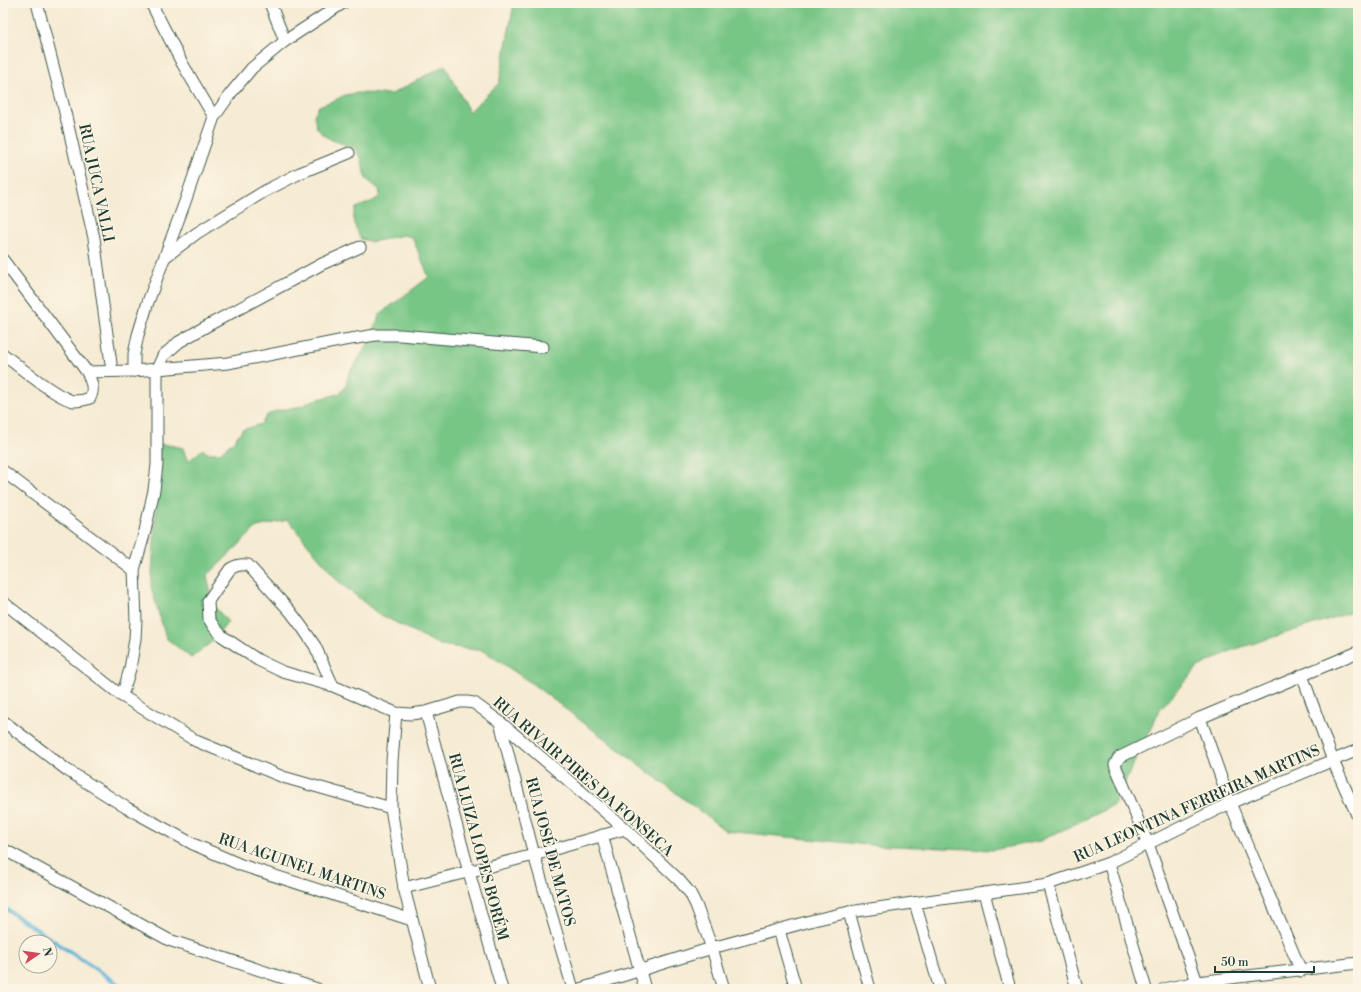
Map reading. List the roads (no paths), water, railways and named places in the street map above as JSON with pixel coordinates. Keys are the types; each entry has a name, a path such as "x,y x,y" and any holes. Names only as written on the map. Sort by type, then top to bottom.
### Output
{"street":[{"name":"RUA JUCA VALLI","path":"37,3 64,104 94,238 112,371"},
{"path":"151,3 182,64 214,117"},
{"path":"270,3 285,42"},
{"path":"134,371 134,354 148,302 214,117 231,93 252,68 285,42 343,3"},
{"path":"165,257 197,233 265,191 300,173 349,153"},
{"path":"122,696 130,669 135,639 136,620 134,570 145,531 154,490 157,465 157,369 163,356 179,342 205,326 322,264 360,247"},
{"path":"3,260 87,372 92,383 93,393 90,398 74,401 59,394 32,377 3,354"},
{"path":"87,372 134,371 228,363 376,335 400,335 543,347"},
{"path":"3,471 134,570"},
{"path":"333,686 316,646 290,611 248,565 242,564 234,566 230,569 208,601 208,619 222,636 258,660 283,672 333,686 396,714 392,761 391,808 404,888 430,989"},
{"path":"3,602 122,696 196,741 283,778 391,808"},
{"path":"1197,982 1148,844 1115,765 1116,761 1120,757 1200,718 1358,652"},
{"path":"1302,675 1333,761 1358,817"},
{"name":"RUA RIVAIR PIRES DA FONSECA","path":"396,714 426,712 460,702 467,702 474,704 500,722 625,829 679,880 690,893 712,948 724,989"},
{"name":"RUA LUIZA LOPES BORÉM","path":"426,712 502,989"},
{"path":"1200,718 1230,803 1301,971"},
{"name":"RUA AGUINEL MARTINS","path":"3,721 67,770 128,808 193,844 241,865 412,920"},
{"name":"RUA JOSÉ DE MATOS","path":"500,722 534,855 573,989"},
{"name":"RUA LEONTINA FERREIRA MARTINS","path":"580,989 712,948 850,912 1048,884 1109,863 1230,803 1358,750"},
{"path":"404,888 534,855 625,829"},
{"path":"602,835 645,989"},
{"path":"3,849 169,940 317,989"},
{"path":"1109,863 1146,989"},
{"path":"1048,884 1076,989"},
{"path":"984,893 1010,989"},
{"path":"916,903 940,989"},
{"path":"850,912 870,989"},
{"path":"779,930 796,989"},
{"path":"1164,989 1197,982 1358,964"}],"waterway":[{"path":"3,907 121,986 123,989"}]}
